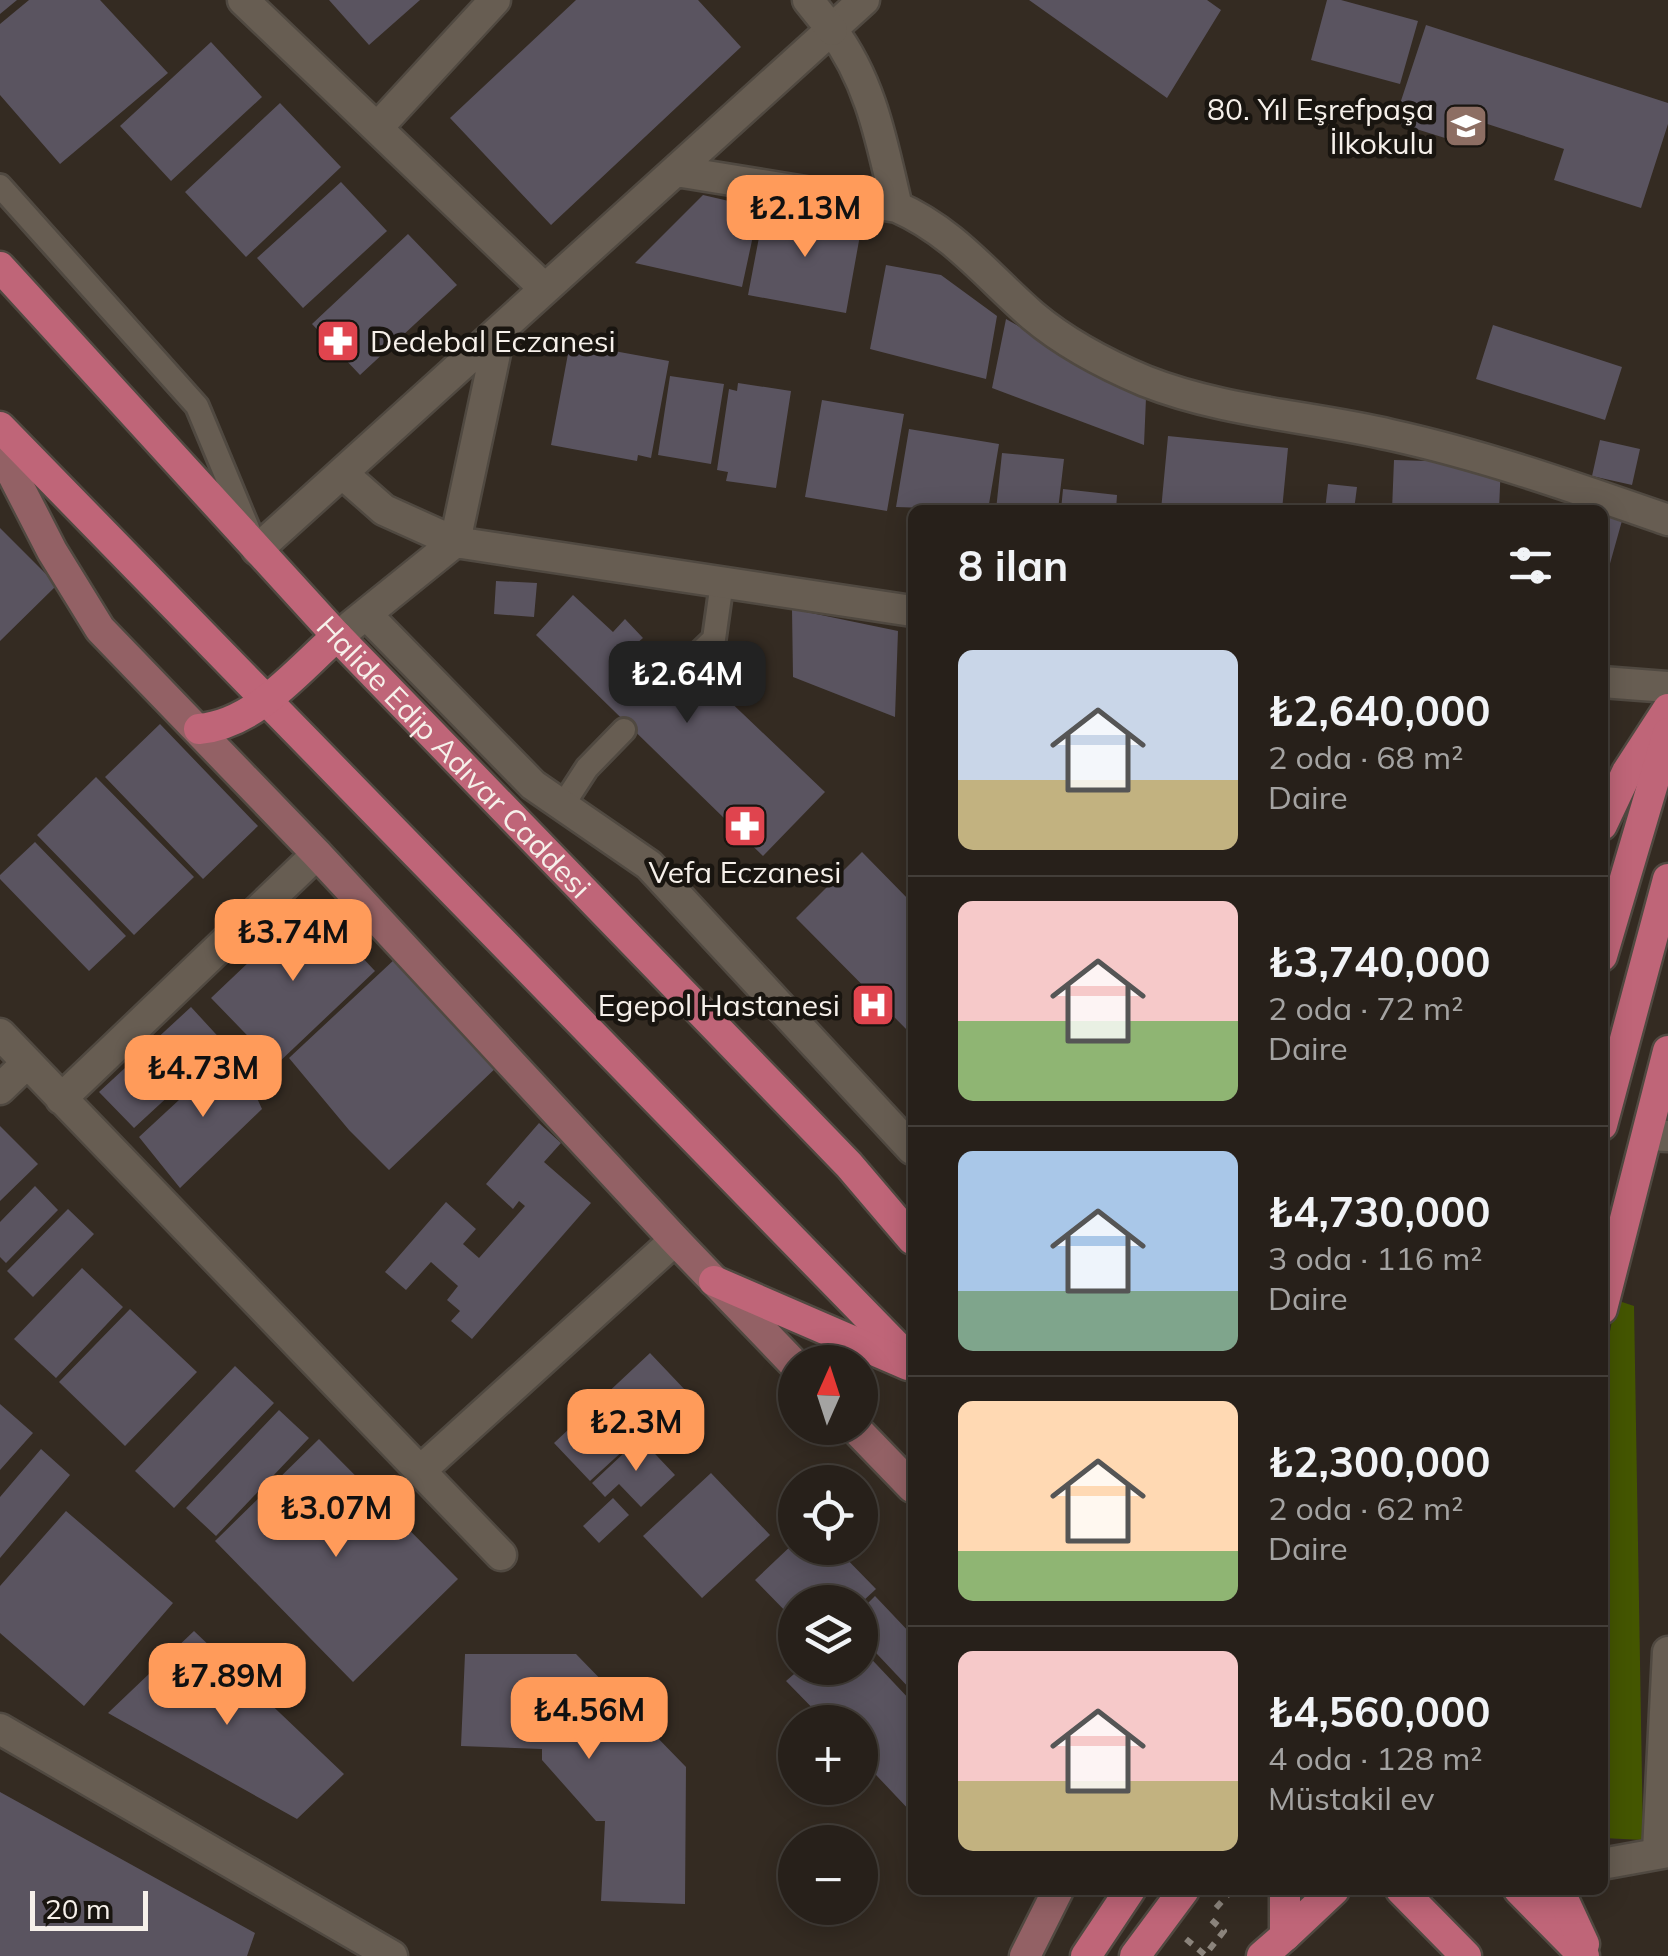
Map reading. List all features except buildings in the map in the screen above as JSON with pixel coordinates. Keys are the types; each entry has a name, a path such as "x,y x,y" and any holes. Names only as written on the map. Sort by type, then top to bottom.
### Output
{"main road":[{"name":"Halide Edip Adıvar Caddesi","path":"0,267 336,636 848,1165 908,1234"},
{"path":"0,428 908,1360"},
{"path":"0,450 52,551 100,629 318,854 778,1347"},
{"path":"199,729 222,727 246,715 336,636"},
{"path":"1608,812 1627,772 1668,708"},
{"path":"1608,937 1668,733"},
{"path":"1608,1102 1668,879"},
{"path":"1608,1289 1658,1135 1668,1051"},
{"path":"714,1280 908,1362"},
{"path":"871,1445 908,1484"},
{"path":"1025,1956 1056,1895"},
{"path":"1086,1956 1127,1895"},
{"path":"1135,1956 1180,1895"},
{"path":"1274,1946 1284,1895"},
{"path":"1274,1946 1329,1895"},
{"path":"1406,1895 1466,1956"},
{"path":"1524,1895 1587,1956"},
{"path":"1560,1895 1587,1956"}],"street":[{"path":"243,0 546,289"},
{"path":"378,127 496,0"},
{"path":"808,0 851,56 871,102 897,208"},
{"path":"257,550 864,0"},
{"path":"676,171 897,208 945,234 1060,335 1148,382 1220,403 1387,434 1504,462 1668,520"},
{"path":"336,636 367,616 456,542 500,330"},
{"path":"342,473 384,510 456,542 908,610"},
{"path":"367,616 534,785 649,865 908,1145"},
{"path":"1608,682 1668,687"},
{"path":"61,1099 318,854"},
{"path":"0,1034 501,1555"},
{"path":"0,1089 27,1063"},
{"path":"420,1471 675,1240"},
{"path":"1608,1863 1663,1852 1668,1652"},
{"path":"0,1729 392,1956"}],"lane":[{"path":"0,186 198,406 257,550"},
{"path":"694,658 714,639 722,582"},
{"path":"564,806 586,768 624,730"}],"path":[{"path":"1173,1929 1205,1955 1224,1931 1208,1917"}],"green space":[{"path":"1616,1300 1634,1306 1643,1840 1608,1838 1608,1342"}],"place":[{"name":"80. Yıl Eşrefpaşa İlkokulu","path":"1466,126"},
{"name":"Dedebal Eczanesi","path":"338,341"},
{"name":"Vefa Eczanesi","path":"745,826"},
{"name":"Egepol Hastanesi","path":"873,1005"}]}
